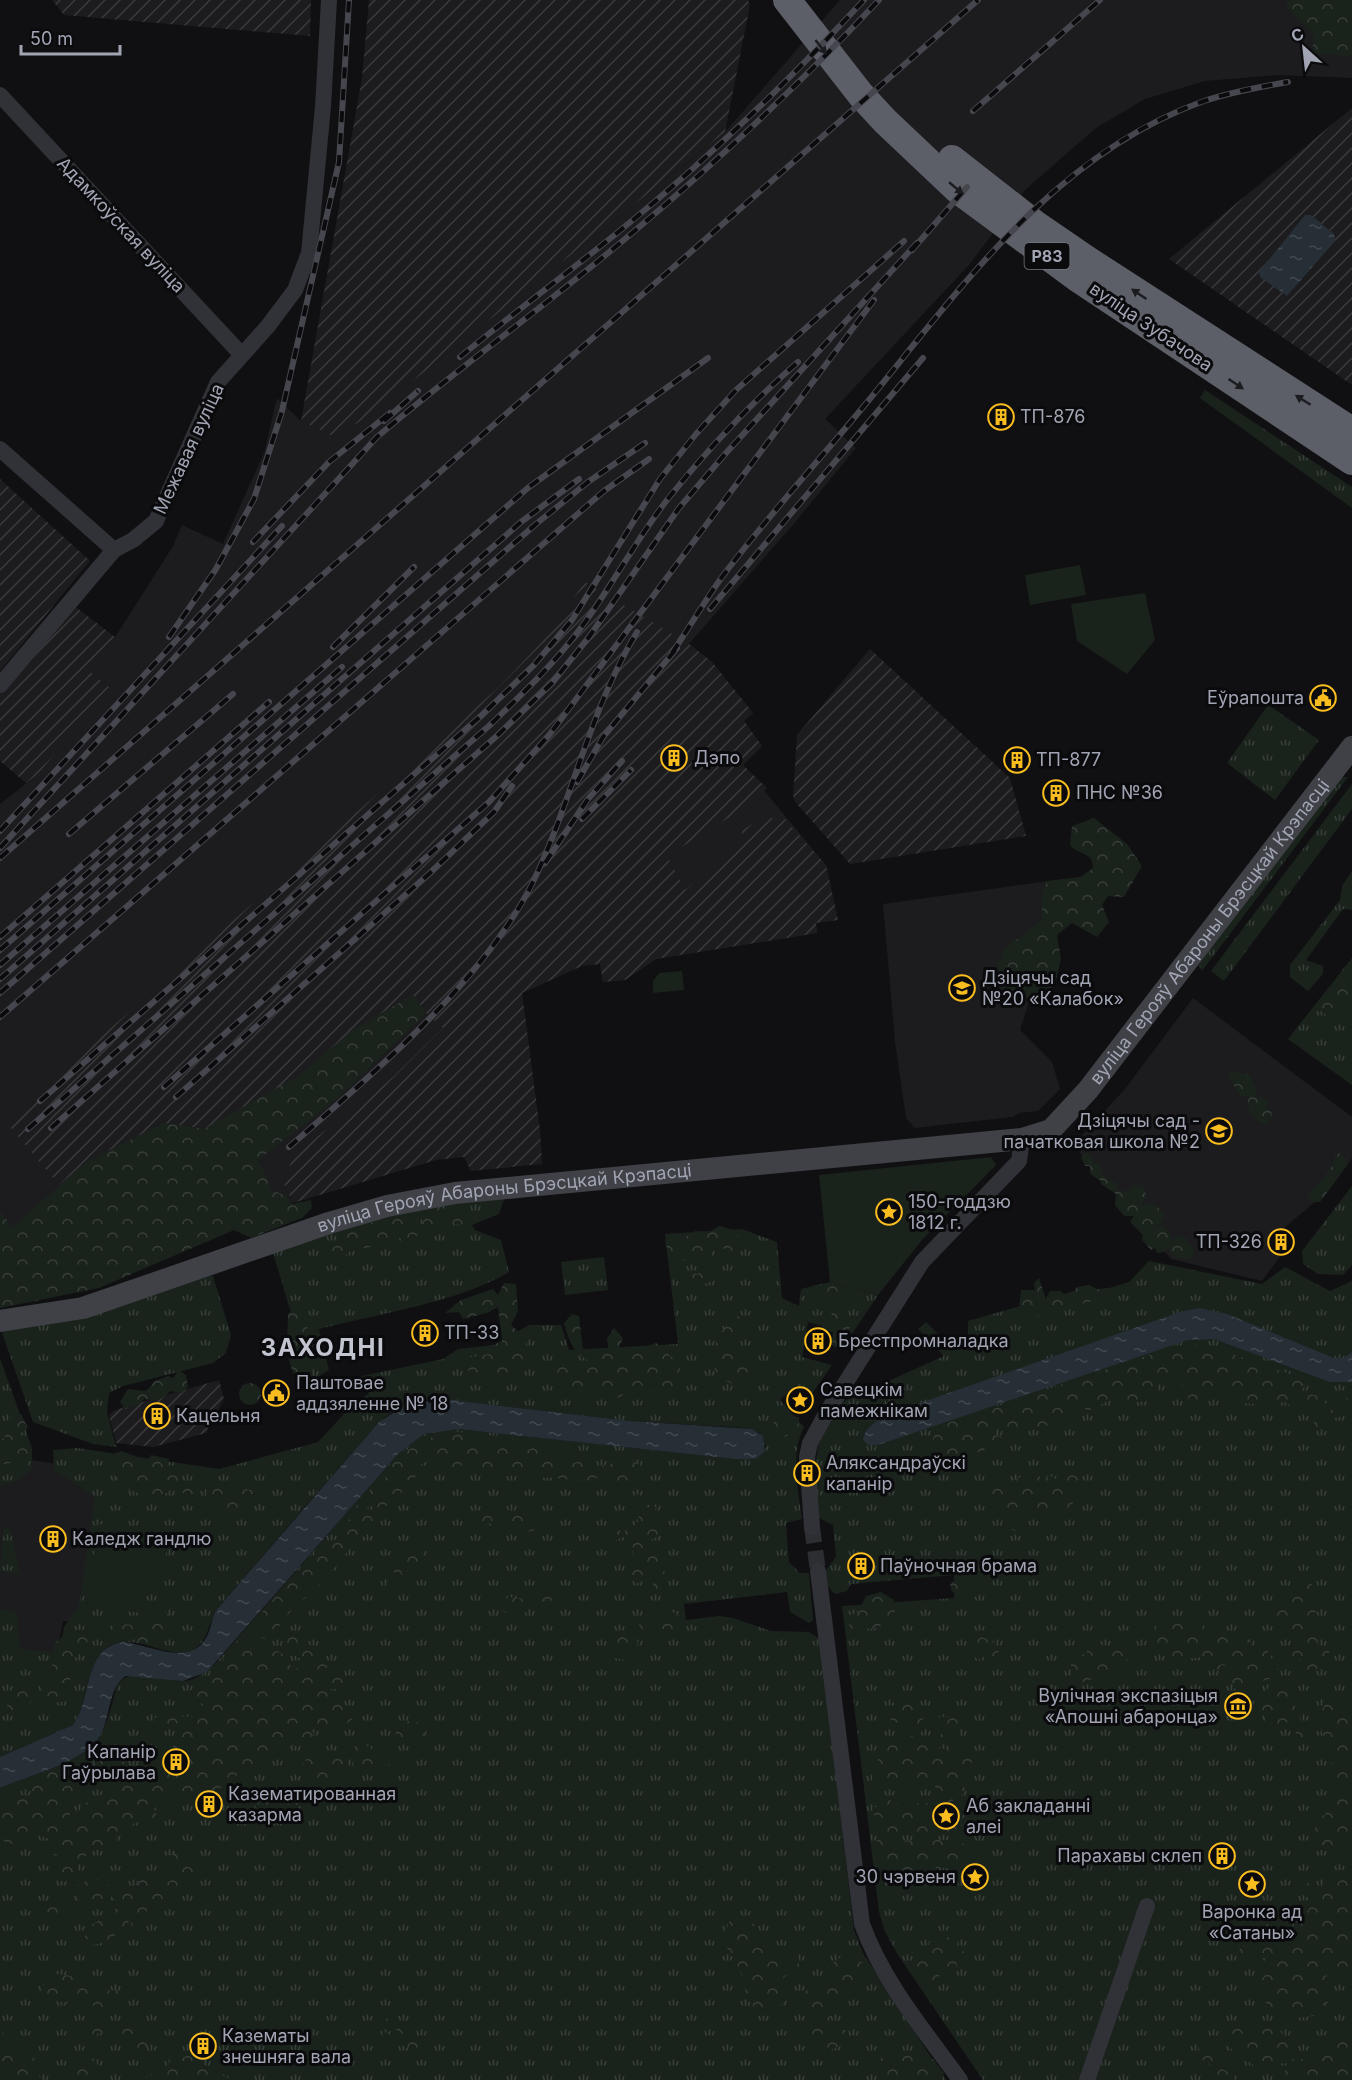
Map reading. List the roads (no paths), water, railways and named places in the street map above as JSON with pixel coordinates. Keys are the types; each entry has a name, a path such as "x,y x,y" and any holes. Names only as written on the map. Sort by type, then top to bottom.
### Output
{"highway":[{"name":"вуліца Зубачова","path":"787,0 861,95 901,138 958,190 1076,277 1352,461"},
{"name":"вуліца Зубачова","path":"811,0 854,58 883,91 970,175 1098,268 1352,431"}],"main road":[{"name":"вуліца Герояў Абароны Брэсцкай Крэпасці","path":"1337,764 1352,738"},
{"name":"вуліца Герояў Абароны Брэсцкай Крэпасці","path":"0,1321 83,1308 329,1223 387,1206 455,1193 1022,1139 1051,1130 1089,1090 1352,747"}],"street":[{"name":"Межавая вуліца","path":"0,685 114,550 133,540 156,520 218,382 268,326 295,290 309,253 323,107 329,0"},
{"name":"Адамкоўская вуліца","path":"0,95 241,354"},
{"path":"0,449 114,550"},
{"path":"812,1527 807,1457 810,1443 827,1412 922,1262 1019,1161 1022,1139"},
{"path":"818,1572 862,1924 873,1954 885,1976 960,2080"},
{"path":"1086,2080 1147,1906"}],"water":[{"path":"1305,215 1311,215 1334,234 1335,241 1287,296 1260,277 1259,272"},
{"path":"1199,1308 1227,1314 1334,1358 1344,1358 1352,1352 1352,1382 1330,1382 1214,1339 1188,1340 878,1445 868,1445 863,1440 868,1428 900,1410 1180,1312"},
{"path":"443,1399 630,1421 752,1429 763,1436 765,1451 756,1459 735,1459 458,1429 424,1434 398,1454 207,1672 183,1681 126,1676 115,1688 102,1732 90,1748 67,1762 0,1788 0,1757 73,1725 84,1702 90,1676 101,1653 111,1646 124,1642 180,1653 199,1647 208,1634 218,1608 379,1422 407,1404"}],"tunnel":[{"path":"812,1527 818,1571"}],"railway":[{"path":"169,637 216,569 254,499 282,411 339,162 349,0"},
{"path":"460,357 617,233 714,150 864,0"},
{"path":"0,848 377,437 659,210 787,93 879,0"},
{"path":"0,858 978,0"},
{"path":"973,111 1100,0"},
{"path":"672,653 722,577 774,512 975,272 1014,229 1056,190 1101,154 1150,124 1204,101 1288,82"},
{"path":"912,250 967,187"},
{"path":"40,1101 482,715 534,665 572,620 660,479 696,434 736,390 904,241"},
{"path":"51,1128 499,734 552,683 589,637 679,508 917,243"},
{"path":"164,1087 489,802 550,734 874,300"},
{"path":"0,950 529,487 708,358"},
{"path":"710,609 923,358"},
{"path":"28,1129 490,725 525,691 580,629 667,500 746,411 798,362"},
{"path":"384,421 418,391"},
{"path":"253,542 329,462 390,413"},
{"path":"0,993 536,524 588,482 645,443"},
{"path":"0,1017 604,491 649,459"},
{"path":"0,979 521,522 579,479"},
{"path":"0,831 282,526"},
{"path":"333,647 414,567"},
{"path":"289,1147 423,1025 485,956 511,920 532,884 546,853 606,693 637,632"},
{"path":"577,782 603,737 677,648"},
{"path":"0,965 342,667"},
{"path":"69,834 233,694"},
{"path":"0,937 269,702"},
{"path":"545,863 588,799 622,761"},
{"path":"582,819 631,770"},
{"path":"176,1097 430,873 494,812 512,786"}],"place":[{"name":"ТП-876","path":"1001,417"},
{"name":"Еўрапошта","path":"1323,698"},
{"name":"Дэпо","path":"674,758"},
{"name":"ТП-877","path":"1017,760"},
{"name":"ПНС №36","path":"1056,793"},
{"name":"Дзіцячы сад №20 «Калабок»","path":"962,988"},
{"name":"Дзіцячы сад - пачатковая школа №2","path":"1219,1131"},
{"name":"150-годдзю 1812 г.","path":"889,1212"},
{"name":"ТП-326","path":"1281,1242"},
{"name":"ТП-33","path":"425,1333"},
{"name":"Брестпромналадка","path":"818,1341"},
{"name":"Паштовае аддзяленне № 18","path":"276,1393"},
{"name":"Савецкім памежнікам","path":"800,1400"},
{"name":"Кацельня","path":"157,1416"},
{"name":"Аляксандраўскі капанір","path":"807,1473"},
{"name":"Каледж гандлю","path":"53,1539"},
{"name":"Паўночная брама","path":"861,1566"},
{"name":"Вулічная экспазіцыя «Апошні абаронца»","path":"1238,1706"},
{"name":"Капанір Гаўрылава","path":"176,1762"},
{"name":"Казематированная казарма","path":"209,1804"},
{"name":"Аб закладанні алеі","path":"946,1816"},
{"name":"Парахавы склеп","path":"1222,1856"},
{"name":"30 чэрвеня","path":"975,1877"},
{"name":"Варонка ад «Сатаны»","path":"1252,1884"},
{"name":"Казематы знешняга вала","path":"203,2046"}],"district":[{"name":"ЗАХОДНІ","path":"323,1348"}]}
